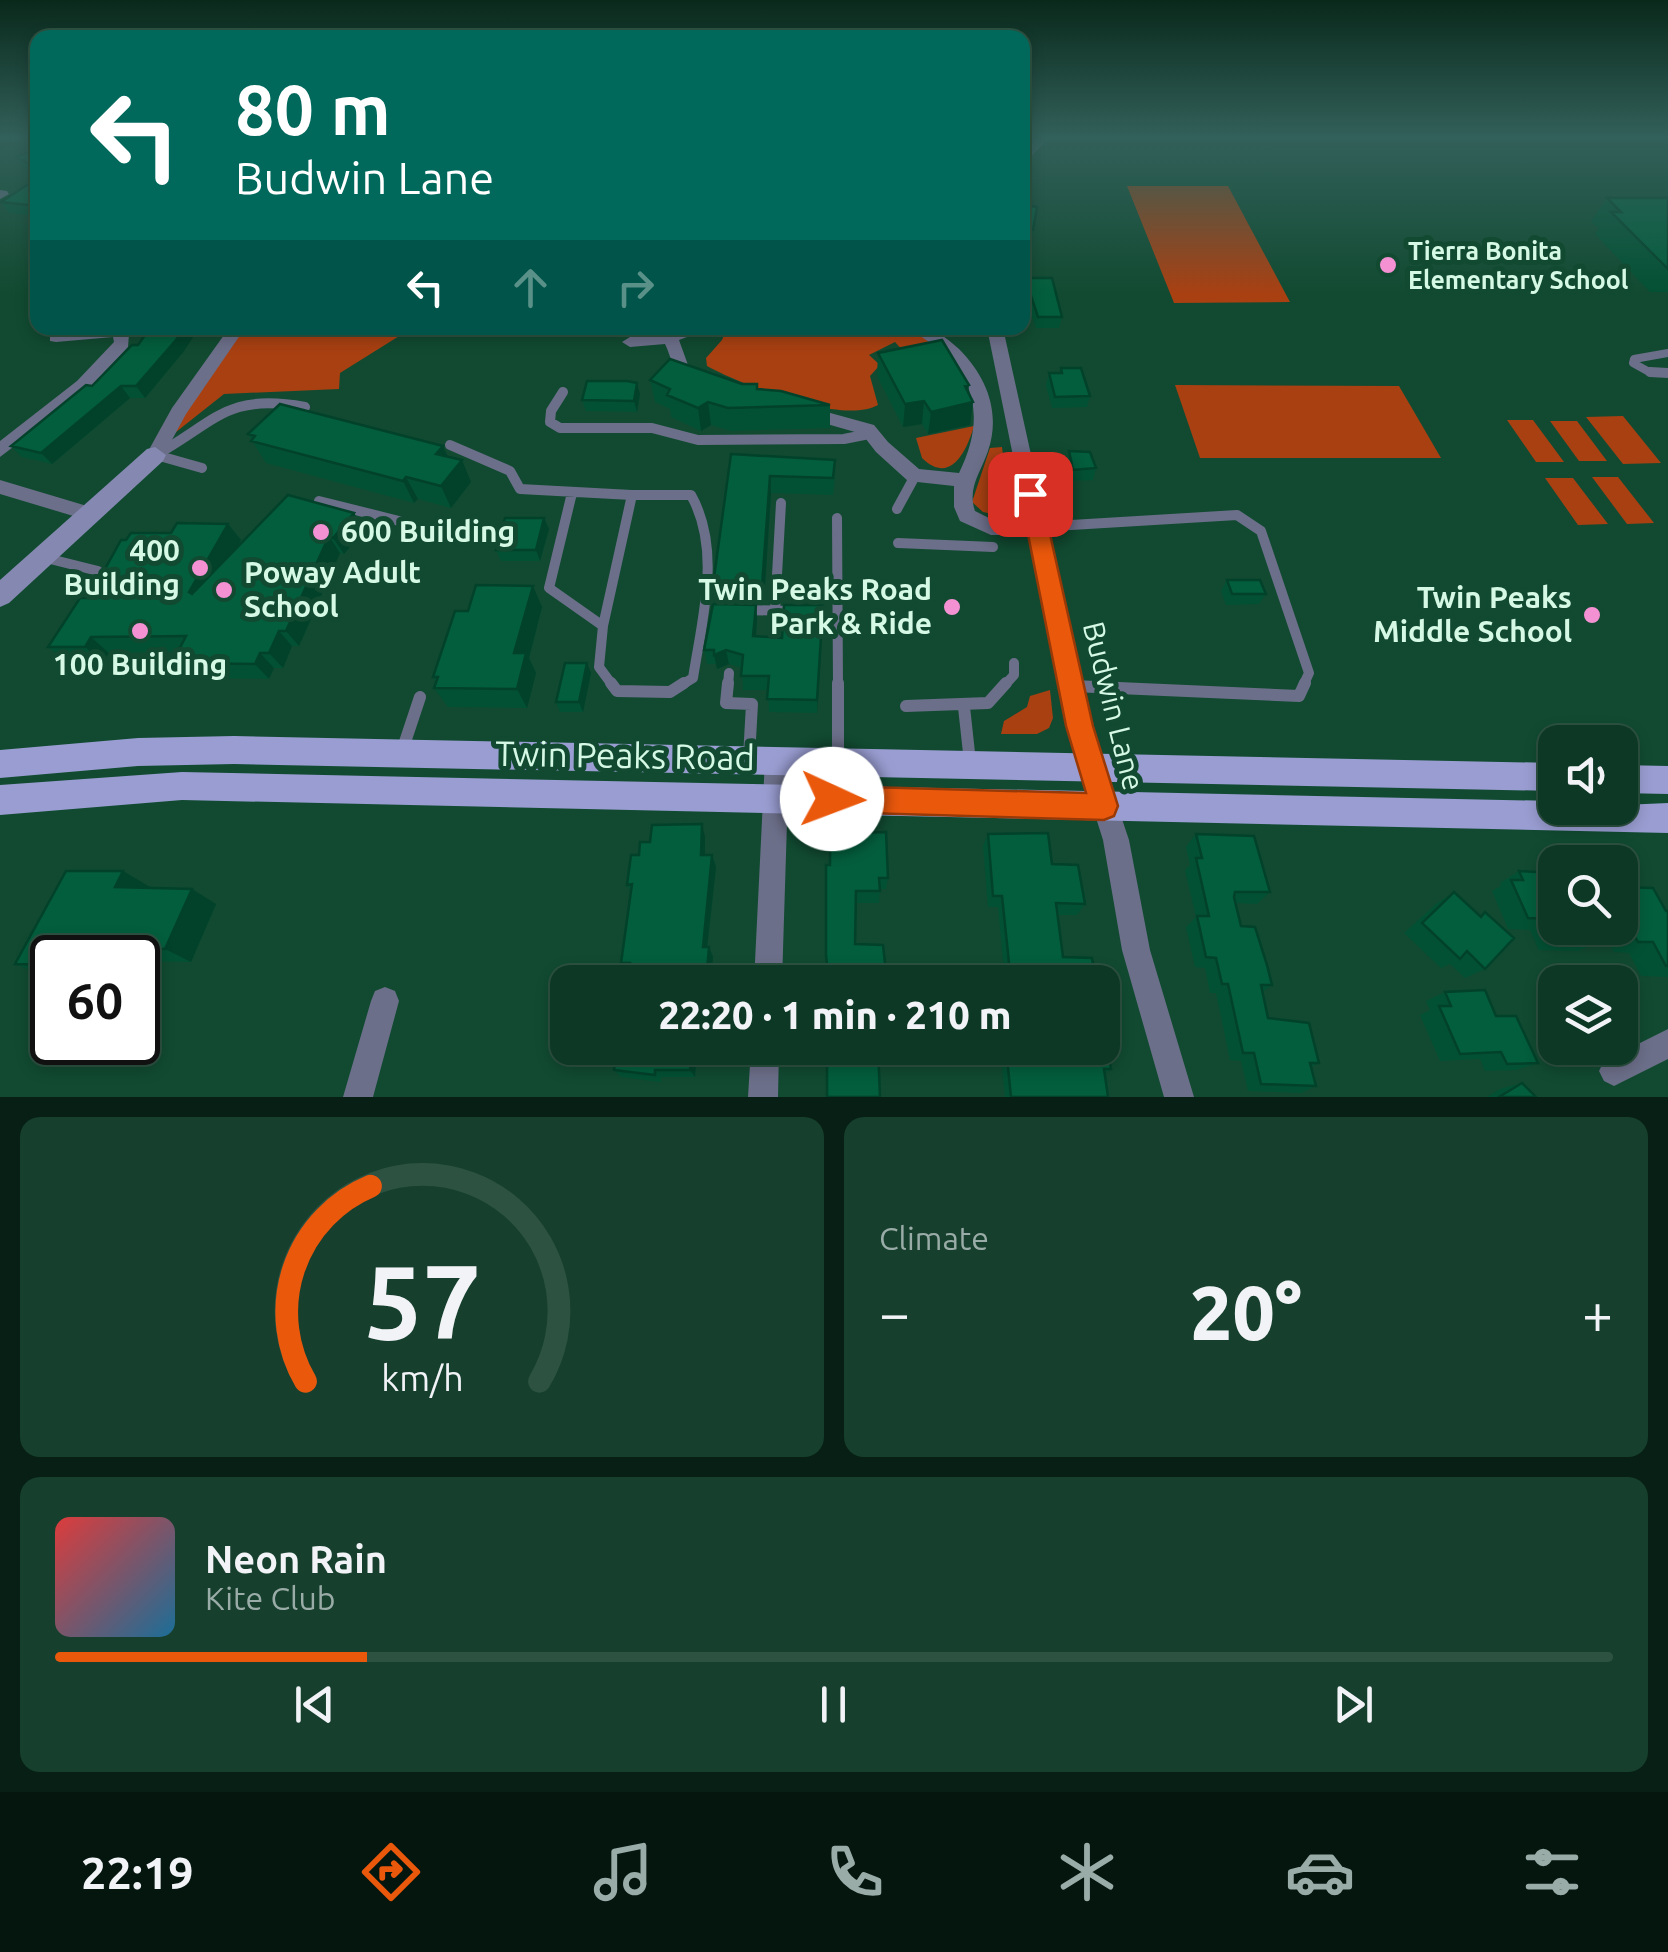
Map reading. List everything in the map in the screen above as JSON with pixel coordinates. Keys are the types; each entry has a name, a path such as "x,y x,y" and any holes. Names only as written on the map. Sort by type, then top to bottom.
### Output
{"main road":[{"name":"Twin Peaks Road","path":"0,764 138,752 402,752 1538,777"},
{"path":"1638,779 1668,780"},
{"name":"Twin Peaks Road","path":"0,800 182,786 1668,818"}],"street":[{"path":"56,337 99,335"},
{"path":"0,451 113,357 122,343 121,335"},
{"path":"0,596 155,455 178,412 232,335"},
{"path":"630,342 668,335 680,367 712,386"},
{"path":"930,335 958,355 979,387 984,428 961,500 973,522 991,528 1038,527"},
{"name":"Budwin Lane","path":"997,335 1091,766 1116,840 1136,950 1179,1097"},
{"path":"781,406 869,432 916,476 934,474 964,481"},
{"path":"0,486 90,514"},
{"path":"763,758 776,796 769,965"},
{"path":"358,1097 385,1001"},
{"path":"1614,1071 1668,1044"},
{"path":"764,1097 765,1065"}],"lane":[{"path":"1668,353 1634,359 1634,363 1651,373 1668,373"},
{"path":"563,392 551,411 550,422 560,428 652,428 698,440 844,439 869,432"},
{"path":"155,455 178,444 210,415 228,408 276,400 305,407"},
{"path":"450,446 510,471 520,490 691,494 703,510 708,542 693,678 670,692 616,692 599,667 632,494"},
{"path":"155,455 202,468"},
{"path":"897,509 916,476"},
{"path":"572,493 549,588 604,626"},
{"path":"320,501 419,526"},
{"path":"774,611 781,503"},
{"path":"1038,527 1103,526 1133,518 1236,515 1260,532 1309,673 1298,696 1186,692 1155,686 1072,686"},
{"path":"838,518 838,760"},
{"path":"898,543 993,548"},
{"path":"41,557 98,571"},
{"path":"700,610 719,610"},
{"path":"738,610 806,611"},
{"path":"822,611 838,611"},
{"path":"906,706 964,707 988,703 1014,675 1014,663"},
{"path":"729,672 726,703 752,704 763,758"},
{"path":"402,752 420,696"},
{"path":"964,707 970,763"}],"shaded area":[{"path":"1129,190 1230,190 1290,302 1174,303"},
{"path":"235,335 401,335 340,373 339,389 224,394 171,436"},
{"path":"724,335 920,335 935,343 903,351 895,342 869,355 880,365 870,376 878,405 841,410 767,392 707,366 706,358"},
{"path":"1175,385 1399,386 1441,458 1200,458"},
{"path":"1623,416 1661,463 1623,464 1586,417"},
{"path":"1507,420 1533,420 1564,462 1536,462"},
{"path":"1550,421 1577,421 1607,461 1579,461"},
{"path":"974,426 962,454 949,467 932,466 922,458 916,438"},
{"path":"1002,447 1011,518 983,512 972,502 990,448"},
{"path":"1592,477 1618,477 1654,523 1627,524"},
{"path":"1545,478 1573,478 1608,524 1578,525"},
{"path":"1050,690 1053,718 1049,728 1037,734 1001,734 1004,721 1027,707 1030,696"}],"building":[{"path":"19,190 30,190 28,205 1,202"},
{"path":"1607,198 1668,198 1668,269 1611,212 1621,212"},
{"path":"1030,206 1037,207 1030,230"},
{"path":"1030,278 1052,278 1062,317 1038,317 1030,293"},
{"path":"145,335 179,335 136,386 121,386 41,453 11,446 86,385 92,386 132,345 138,345"},
{"path":"942,340 969,385 965,386 973,402 931,412 924,401 905,404 878,353"},
{"path":"670,359 742,384 757,384 757,389 781,391 830,405 728,408 708,402 698,408 667,395 670,389 650,380"},
{"path":"1061,368 1081,368 1090,396 1055,397 1049,373 1062,373"},
{"path":"587,381 637,383 634,401 582,400"},
{"path":"280,404 443,446 436,454 462,460 441,486 406,477 403,481 251,441 255,436 248,434"},
{"path":"1069,451 1090,452 1096,468 1073,470"},
{"path":"731,454 835,460 833,478 770,476 762,586 713,585"},
{"path":"288,495 354,513 333,538 329,536 286,631 279,631 269,653 260,653 255,664 172,663 186,636 91,637 85,647 48,647 80,598 89,598 121,540 131,533 171,533 177,523 228,524 189,592 192,594"},
{"path":"505,518 544,518 536,550 496,550"},
{"path":"1227,580 1260,580 1266,594 1232,594"},
{"path":"476,585 533,586 514,653 526,653 517,689 434,688 438,677 433,677 455,611 468,611"},
{"path":"713,604 756,605 753,636 782,638 784,605 823,605 817,700 767,699 769,676 741,676 743,655 726,650 714,655 714,650 704,650"},
{"path":"565,663 587,663 579,702 556,702"},
{"path":"702,824 701,855 712,855 703,947 709,947 707,965 621,963 632,884 627,885 631,855 639,855 640,842 650,842 652,825"},
{"path":"886,832 888,878 879,878 880,891 856,891 855,944 883,945 885,965 827,965 826,865 830,865 830,834"},
{"path":"1048,833 1052,864 1078,865 1085,904 1056,903 1063,957 1092,958 1093,965 1009,965 1002,896 993,896 988,834"},
{"path":"1196,834 1254,836 1270,892 1235,892 1241,926 1255,927 1267,965 1272,985 1261,985 1268,1018 1309,1023 1319,1063 1310,1063 1316,1086 1261,1084 1254,1053 1243,1053 1228,984 1222,984 1216,958 1206,957 1197,916 1209,916 1196,858 1202,858"},
{"path":"66,871 123,871 115,887 192,889 165,949 160,949 160,935 31,935"},
{"path":"1519,871 1538,872 1538,918 1528,918 1511,880 1523,880"},
{"path":"1638,888 1653,888 1668,911 1668,966 1653,942 1638,942"},
{"path":"1454,892 1481,917 1485,912 1514,938 1485,969 1467,951 1460,959 1422,923"},
{"path":"30,937 30,964 15,964"},
{"path":"1485,990 1496,1016 1516,1016 1538,1063 1507,1064 1501,1052 1460,1054 1439,1006 1451,1006 1445,992"},
{"path":"615,1065 690,1065 690,1070 655,1070 655,1075 614,1070"},
{"path":"827,1065 879,1065 880,1097 827,1097"},
{"path":"1008,1065 1110,1065 1111,1069 1104,1069 1108,1097 1011,1097"},
{"path":"1522,1083 1536,1097 1499,1097"}],"place":[{"name":"Tierra Bonita Elementary School","path":"1388,265"},
{"name":"600 Building","path":"321,532"},
{"name":"400 Building","path":"200,568"},
{"name":"Poway Adult School","path":"224,590"},
{"name":"Twin Peaks Road Park & Ride","path":"952,607"},
{"name":"Twin Peaks Middle School","path":"1592,615"},
{"name":"100 Building","path":"140,631"}],"route":[{"path":"832,799 1104,806 1080,726 1030,494"}]}
